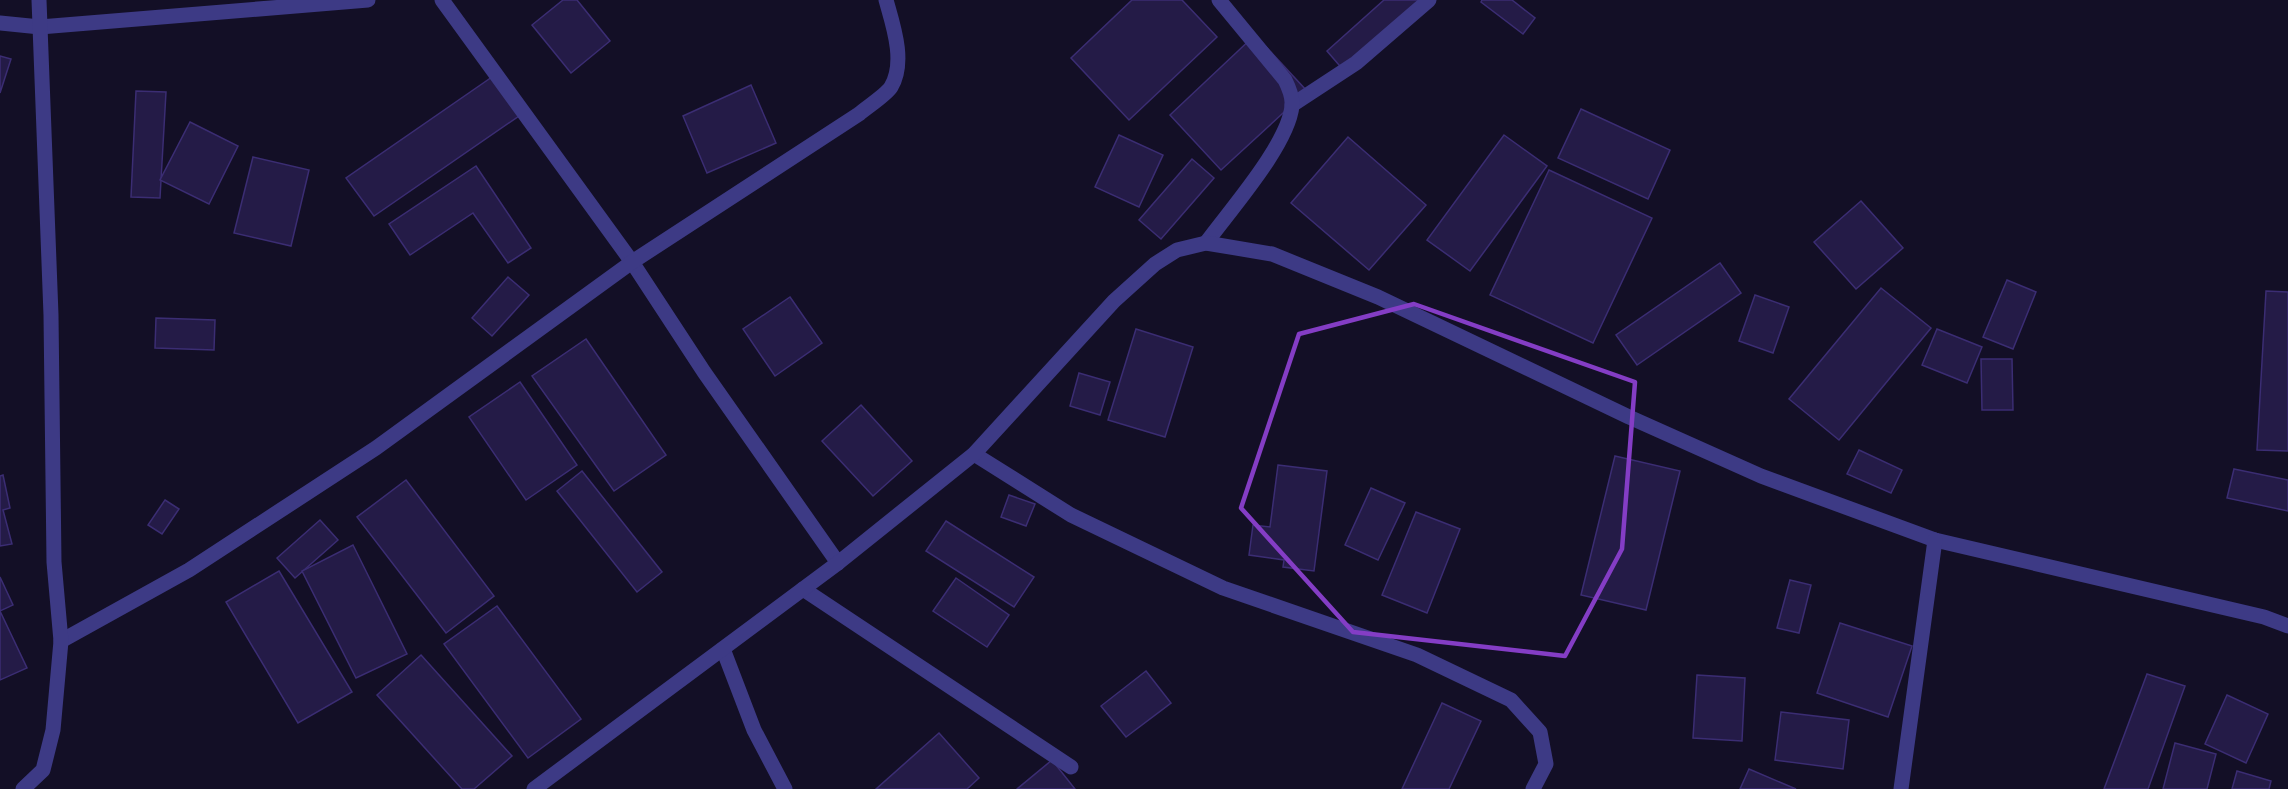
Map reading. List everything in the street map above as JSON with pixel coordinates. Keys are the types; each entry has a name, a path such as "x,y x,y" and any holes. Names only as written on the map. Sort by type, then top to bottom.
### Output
{"street":[{"path":"23,789 43,770 53,730 61,641 54,562 51,315 39,0"},
{"path":"0,23 40,27 368,0"},
{"path":"442,0 632,262 704,372 838,563"},
{"path":"61,641 189,570 376,448 632,262 859,114 891,87 897,64 897,40 886,0"},
{"path":"1206,243 1276,147 1287,128 1292,105 1285,80 1219,0"},
{"path":"1292,105 1356,63 1429,0"},
{"path":"534,789 838,563 974,454 1114,301 1155,264 1177,250 1206,243 1272,254 1368,293 1629,417 1761,476 1935,540 2264,616 2288,626"},
{"path":"974,454 1071,515 1222,588 1417,655 1510,700 1540,732 1546,765 1533,789"},
{"path":"1901,789 1935,540"},
{"path":"803,589 1071,767"},
{"path":"723,649 754,730 785,789"}],"highlighted area":[{"path":"1414,304 1635,382 1622,549 1565,656 1353,632 1241,508 1299,334"}],"building":[{"path":"563,0 577,0 610,41 571,73 532,25"},
{"path":"1132,0 1182,0 1217,37 1129,120 1071,58"},
{"path":"1384,0 1424,0 1345,72 1327,51"},
{"path":"1482,0 1512,0 1535,18 1523,34 1481,2"},
{"path":"1255,35 1307,91 1221,170 1170,115"},
{"path":"0,56 11,59 0,93"},
{"path":"492,77 519,116 374,216 346,178"},
{"path":"751,85 776,143 707,173 683,116"},
{"path":"136,91 166,92 160,198 131,197"},
{"path":"1581,109 1670,150 1648,199 1558,158"},
{"path":"190,122 238,146 209,204 160,180"},
{"path":"1119,135 1163,155 1139,207 1095,187"},
{"path":"1504,135 1547,166 1470,271 1427,240"},
{"path":"1348,137 1426,205 1369,270 1291,203"},
{"path":"253,157 309,170 291,246 234,233"},
{"path":"1192,159 1214,178 1161,239 1139,220"},
{"path":"476,166 531,248 508,263 473,213 410,255 389,224"},
{"path":"1549,170 1652,218 1593,343 1490,295"},
{"path":"1861,201 1903,248 1856,289 1814,242"},
{"path":"1720,263 1741,293 1637,365 1616,335"},
{"path":"508,277 529,295 492,336 472,318"},
{"path":"2007,280 2036,292 2013,349 1983,337"},
{"path":"1881,288 1931,328 1839,440 1789,399"},
{"path":"2266,291 2288,292 2288,451 2257,450"},
{"path":"1755,295 1789,307 1773,353 1739,341"},
{"path":"790,297 822,343 775,376 743,329"},
{"path":"156,318 215,320 214,350 155,348"},
{"path":"1136,329 1193,347 1165,437 1108,420"},
{"path":"1937,329 1982,347 1967,383 1922,365"},
{"path":"586,339 666,455 614,491 532,376"},
{"path":"1981,359 2012,359 2013,410 1982,410"},
{"path":"1079,373 1110,382 1100,415 1070,406"},
{"path":"520,382 577,465 526,500 469,417"},
{"path":"861,405 912,461 873,496 822,441"},
{"path":"1859,450 1902,470 1891,493 1847,474"},
{"path":"1615,456 1680,471 1646,610 1581,595"},
{"path":"1278,465 1327,471 1314,571 1283,567 1284,560 1249,555 1253,525 1270,527"},
{"path":"2234,469 2288,480 2288,511 2227,498"},
{"path":"582,471 662,572 637,592 557,491"},
{"path":"3,475 10,508 3,510 12,544 0,546 0,476"},
{"path":"406,480 494,596 446,633 357,517"},
{"path":"1371,488 1405,503 1378,560 1345,545"},
{"path":"1009,495 1035,504 1026,526 1001,517"},
{"path":"165,500 179,509 162,534 148,525"},
{"path":"1416,512 1460,529 1427,613 1382,595"},
{"path":"320,520 338,540 295,578 277,558"},
{"path":"946,521 1034,577 1014,607 926,551"},
{"path":"353,545 407,654 356,678 302,571"},
{"path":"279,571 352,692 298,723 226,602"},
{"path":"0,577 13,605 0,611"},
{"path":"956,578 1009,615 987,647 933,611"},
{"path":"1790,580 1811,585 1799,633 1777,628"},
{"path":"497,606 581,719 528,758 444,644"},
{"path":"0,611 27,668 0,680"},
{"path":"1840,623 1912,646 1888,717 1817,693"},
{"path":"421,655 512,756 474,789 462,789 377,695"},
{"path":"1146,671 1171,703 1126,737 1101,706"},
{"path":"2147,674 2185,686 2148,789 2104,789"},
{"path":"1697,675 1745,678 1742,741 1693,738"},
{"path":"2227,695 2268,714 2246,763 2205,744"},
{"path":"1442,703 1481,721 1449,789 1402,789"},
{"path":"1781,712 1849,720 1843,769 1775,760"},
{"path":"939,733 979,778 967,789 876,789"},
{"path":"2175,743 2216,754 2207,789 2163,789"},
{"path":"1052,760 1075,789 1017,789"},
{"path":"1749,769 1796,789 1740,789"},
{"path":"2237,771 2271,781 2269,789 2232,789"}]}
